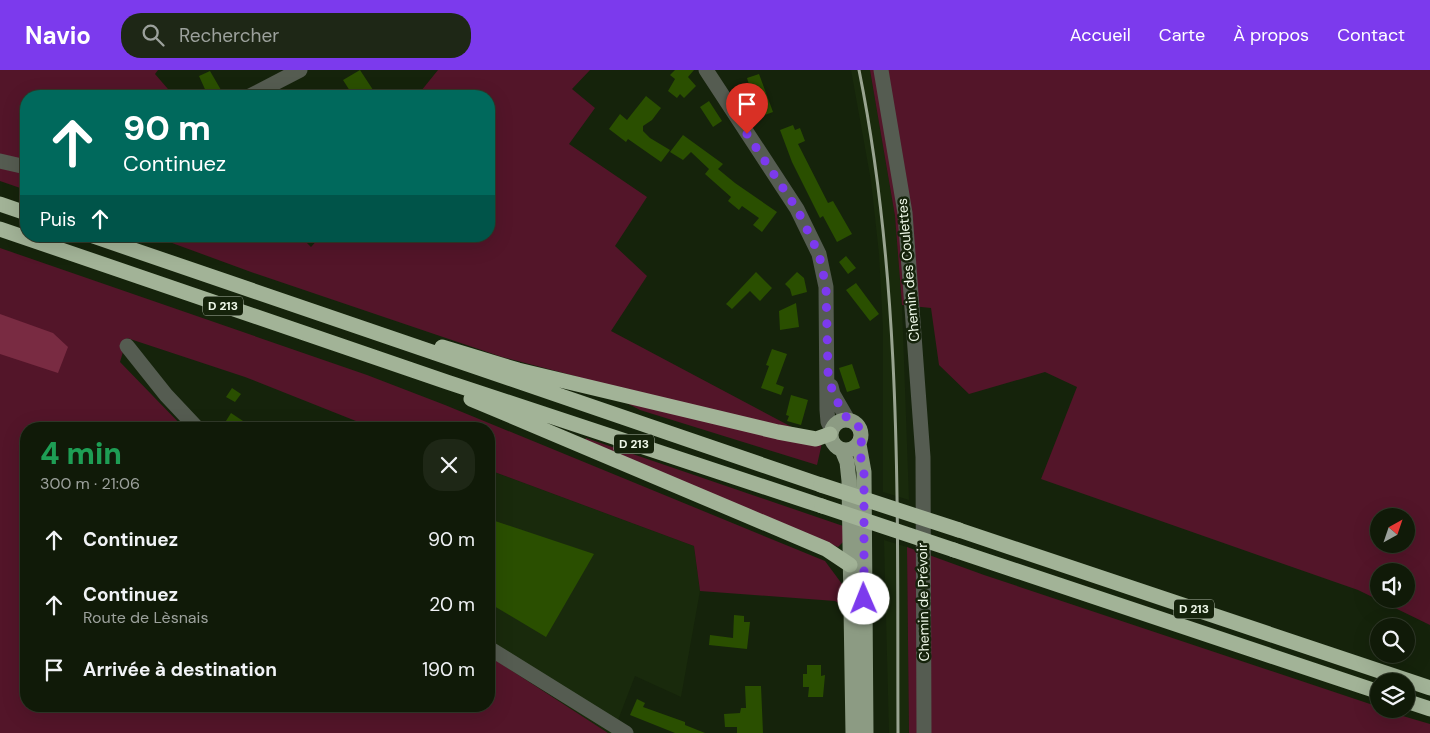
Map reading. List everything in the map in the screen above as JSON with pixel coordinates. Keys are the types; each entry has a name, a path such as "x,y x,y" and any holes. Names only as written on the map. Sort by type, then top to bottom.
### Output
{"highway":[{"path":"0,204 20,211"},
{"name":"D 213","path":"0,229 20,236"},
{"name":"D 213","path":"38,242 447,382 1370,689"},
{"name":"D 213","path":"110,242 821,485 1430,688"},
{"path":"376,334 405,335 518,370 778,432 816,439 831,432"},
{"path":"447,382 468,398 826,549 850,565"},
{"path":"1415,704 1430,709"}],"main road":[{"path":"853,733 848,472 847,462 842,450 834,444 831,432 839,421 848,420 856,423 861,431 859,444 864,472 866,733"},
{"path":"842,450 852,450 859,444"}],"street":[{"path":"265,90 300,70"},
{"path":"706,70 797,209 819,254 826,287 827,410 831,432"},
{"name":"Chemin des Coulettes","path":"881,70 905,213 923,472"},
{"path":"0,161 20,166"},
{"path":"128,346 166,395 191,422"},
{"path":"828,372 833,394 848,420"},
{"name":"Chemin de Prévoir","path":"923,472 924,733"},
{"path":"495,652 626,733"}],"shaded area":[{"path":"0,70 158,70 155,74 169,90 20,90 20,188 0,181"},
{"path":"438,70 590,70 572,89 595,108 569,144 647,197 615,246 647,276 611,331 822,443 817,465 640,410 575,376 502,357 251,272 169,242 306,242 311,247 316,242 495,242 495,90 422,90"},
{"path":"851,70 870,70 895,216 902,305 909,500 883,492 883,329 879,254 871,181"},
{"path":"870,70 1430,70 1430,625 1395,608 1415,608 1415,563 1370,563 1370,596 1041,479 1077,387 1045,372 969,394 939,365 931,308 902,305 895,216"},
{"path":"0,248 367,375 486,422 358,422 245,377 127,338 120,362 178,422 20,422 20,712 495,712 495,660 608,733 0,733"},
{"path":"0,314 53,333 68,347 58,373 0,354"},
{"path":"495,426 825,561 842,584 845,607 835,601 700,591 694,546 495,472"},
{"path":"586,438 846,527 845,540 838,547 584,442"},
{"path":"495,472 694,546 700,591 681,697 635,676 613,733 608,733 495,660"},
{"path":"884,540 907,547 909,733 889,733"},
{"path":"907,547 984,575 1370,704 1370,718 1410,718 1430,724 1430,733 909,733"}],"building":[{"path":"360,70 373,90 349,90 343,80"},
{"path":"675,70 694,70 688,77 696,86 684,98 680,94 677,98 668,91 675,79 670,75"},
{"path":"210,71 221,90 205,90 199,76"},
{"path":"759,74 773,112 759,117 747,78"},
{"path":"646,96 661,108 652,120 643,126 643,131 650,138 670,150 661,162 628,139 626,142 609,129 620,114 627,120"},
{"path":"709,101 722,121 713,127 700,107"},
{"path":"793,125 795,130 800,128 805,141 798,144 828,203 833,201 852,234 837,242 823,216 820,218 792,162 780,130"},
{"path":"683,135 723,164 718,169 735,183 777,212 762,232 753,225 759,218 742,206 739,210 728,201 731,197 705,174 709,169 691,152 683,160 670,152"},
{"path":"846,256 856,268 848,274 839,262"},
{"path":"756,272 772,288 760,301 750,291 732,309 726,304"},
{"path":"797,272 804,278 807,292 792,296 790,289 785,284"},
{"path":"856,283 879,314 870,321 846,290"},
{"path":"796,303 799,327 780,330 779,311"},
{"path":"772,349 787,354 776,384 784,387 781,395 761,388 769,366 766,365"},
{"path":"852,364 860,388 847,392 839,368"},
{"path":"232,388 241,394 235,402 226,397"},
{"path":"791,395 808,400 801,425 787,421 789,416 786,415"},
{"path":"231,413 244,422 225,422"},
{"path":"495,521 594,554 546,637 495,607"},
{"path":"734,615 744,616 744,622 750,622 747,649 709,645 710,635 733,638"},
{"path":"807,665 821,665 821,676 825,675 823,697 808,697 809,687 803,687 803,674 807,674"},
{"path":"745,686 761,686 763,733 737,733 737,727 725,727 724,714 740,713 741,708 746,708"},
{"path":"637,699 645,703 643,707 685,722 685,725 705,733 675,733 630,715"}],"railway":[{"path":"859,70 884,234 895,400 898,733"}],"route":[{"path":"747,134 797,209 819,254 826,287 828,372 833,394 840,409 848,420 856,423 862,435 859,444 864,472 864,599"}]}
